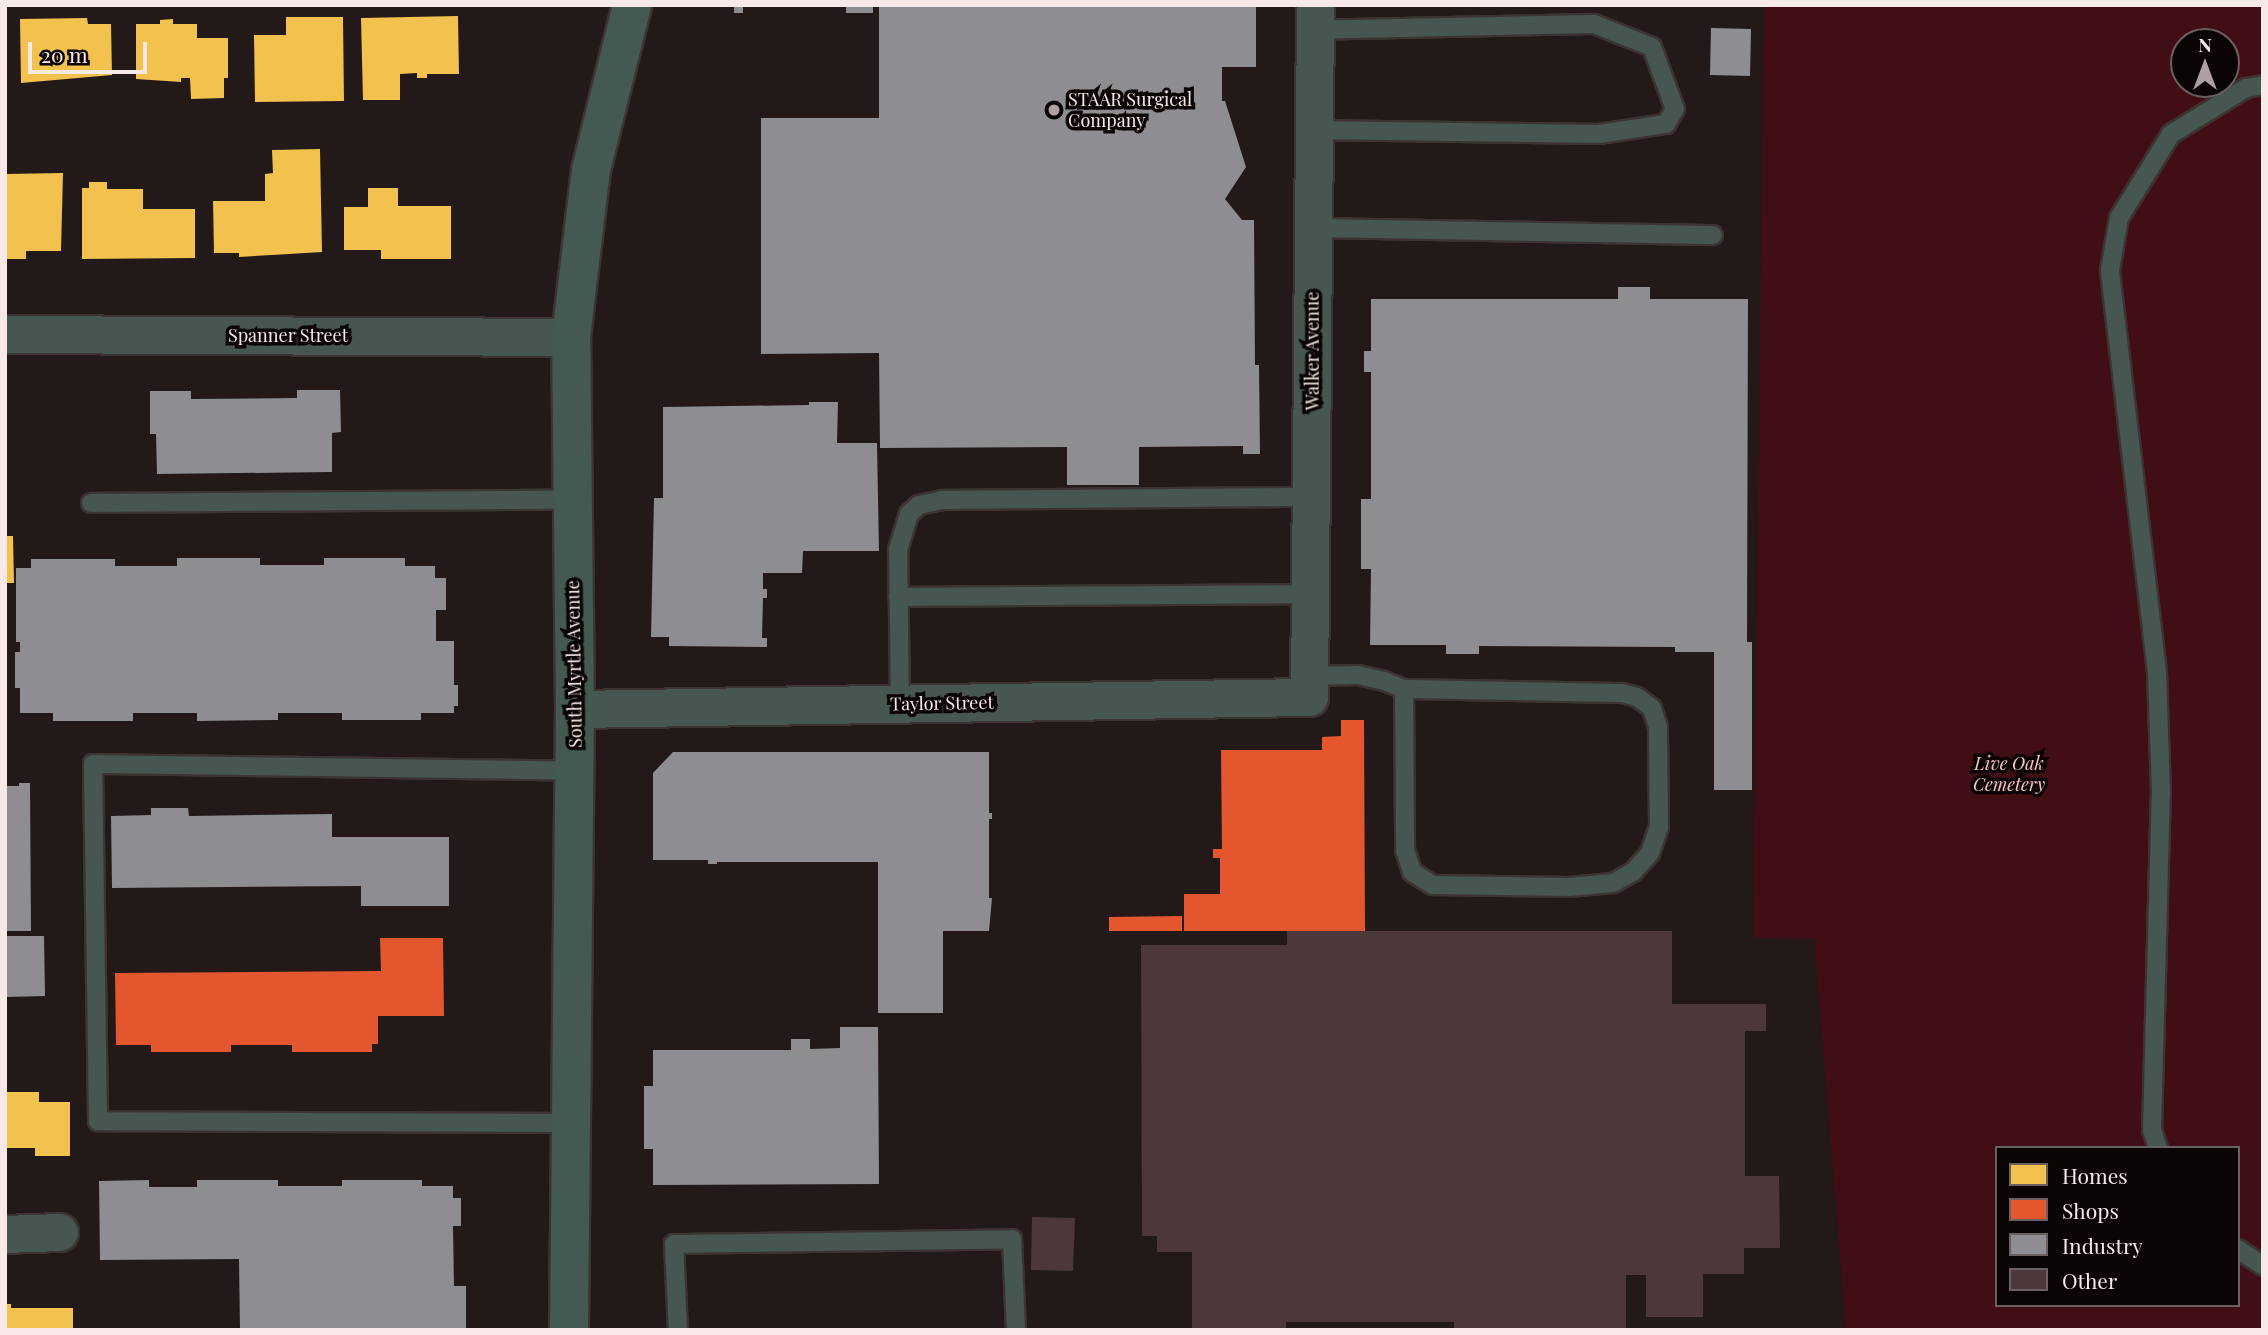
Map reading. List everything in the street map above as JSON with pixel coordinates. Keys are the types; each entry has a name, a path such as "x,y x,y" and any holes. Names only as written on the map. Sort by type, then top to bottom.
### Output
{"main road":[{"name":"South Myrtle Avenue","path":"569,1330 575,771 571,337 591,170 632,5"}],"street":[{"name":"Walker Avenue","path":"1309,687 1315,18"},
{"name":"Spanner Street","path":"5,334 571,337"},
{"name":"Taylor Street","path":"575,709 900,704 1309,687"},
{"path":"5,1234 59,1232"}],"lane":[{"path":"1313,130 1599,134 1666,124 1675,109 1652,47 1594,24 1315,18"},
{"path":"2157,1146 2152,1130 2161,793 2157,672 2110,270 2119,218 2171,134 2246,88 2263,85"},
{"path":"1313,228 1713,235"},
{"path":"900,704 898,550 909,514 919,505 942,500 1311,497"},
{"path":"91,502 571,500"},
{"path":"898,597 1310,594"},
{"path":"1309,687 1358,676 1384,681 1404,689 1622,692 1637,697 1652,708 1658,727 1659,827 1650,853 1633,872 1613,883 1569,887 1433,885 1412,872 1405,850 1404,689"},
{"path":"572,1123 98,1121 93,764 575,771"},
{"path":"678,1330 674,1244 1012,1239 1016,1330"},
{"path":"2240,1251 2263,1266"}],"green space":[{"name":"Live Oak Cemetery","path":"1764,5 2263,5 2263,1330 1846,1330 1814,939 1753,938"}],"building: Homes":[{"path":"458,16 459,74 427,74 427,78 417,78 417,73 400,74 400,100 363,100 361,18"},
{"path":"286,17 343,17 344,101 255,102 254,35 286,35"},
{"path":"87,18 88,24 111,24 112,75 21,83 20,19"},
{"path":"173,19 173,24 197,24 197,38 228,38 228,78 224,78 224,98 191,99 190,78 181,78 181,82 136,79 136,24 160,24 160,20"},
{"path":"320,149 322,252 239,257 239,253 214,253 213,201 265,201 265,174 273,173 272,150"},
{"path":"63,173 61,251 26,251 26,259 5,259 5,174"},
{"path":"89,182 107,182 107,189 143,189 143,209 195,209 195,258 82,259 82,188 89,188"},
{"path":"368,188 398,188 398,206 451,206 451,259 381,259 381,250 344,250 344,207 368,207"},
{"path":"5,536 13,536 14,583 5,583"},
{"path":"5,1092 39,1092 39,1102 70,1102 70,1156 35,1156 35,1148 5,1148"},
{"path":"5,1304 11,1304 11,1308 73,1308 73,1330 5,1330"}],"building: Shops":[{"path":"1341,720 1364,720 1365,931 1184,931 1184,894 1220,894 1220,858 1213,858 1213,849 1222,849 1221,750 1322,750 1322,737 1341,736"},
{"path":"1182,916 1182,931 1109,931 1109,917"},
{"path":"380,938 443,938 444,1016 378,1016 378,1044 372,1044 372,1052 292,1052 292,1045 231,1045 231,1052 151,1052 151,1045 116,1045 115,973 381,971"}],"building: Industry":[{"path":"734,5 743,5 743,13 734,13"},
{"path":"846,5 873,5 873,13 846,13"},
{"path":"879,5 1256,5 1256,67 1222,67 1222,101 1225,101 1246,167 1225,199 1242,220 1254,220 1255,365 1259,365 1260,454 1243,454 1243,446 1139,447 1139,485 1067,485 1067,447 880,448 879,353 761,354 761,118 879,118"},
{"path":"1711,28 1751,29 1750,76 1710,75"},
{"path":"1618,287 1650,287 1650,299 1748,299 1747,642 1752,642 1752,790 1714,790 1714,652 1675,652 1675,647 1479,646 1479,654 1446,654 1446,645 1370,645 1371,569 1361,569 1361,499 1371,499 1371,372 1364,372 1364,351 1371,351 1371,299 1618,299"},
{"path":"297,390 340,390 341,432 332,433 332,472 157,474 156,434 150,434 150,391 191,391 191,399 297,398"},
{"path":"809,402 838,402 837,443 877,443 879,551 803,551 802,573 763,573 763,589 767,589 767,598 763,598 762,638 767,638 767,647 669,646 669,637 651,637 654,498 663,498 663,407 809,405"},
{"path":"177,558 260,558 260,565 324,565 324,558 405,558 405,566 435,566 435,578 446,578 446,610 436,610 436,641 454,641 454,685 458,685 458,706 454,706 454,713 421,713 421,720 342,720 342,713 278,713 278,720 197,721 197,713 133,713 133,721 53,721 53,713 20,713 20,688 15,688 15,652 20,652 20,642 16,642 16,568 31,568 31,559 115,559 115,566 177,566"},
{"path":"673,752 989,752 989,813 992,813 992,819 989,819 989,898 992,898 989,931 943,931 943,1013 878,1013 878,862 708,864 708,860 653,860 653,773"},
{"path":"19,783 30,783 31,931 5,931 5,786 19,786"},
{"path":"151,808 188,808 189,816 332,814 332,837 449,837 449,906 361,906 361,886 112,888 111,816 151,815"},
{"path":"5,936 44,936 45,996 6,997"},
{"path":"840,1027 878,1027 879,1184 653,1185 653,1149 644,1149 644,1086 653,1086 653,1050 791,1050 791,1039 810,1039 810,1049 840,1048"},
{"path":"149,1180 149,1187 197,1187 197,1180 278,1180 278,1186 342,1186 342,1180 422,1180 422,1186 453,1186 453,1198 461,1198 461,1226 453,1226 454,1286 466,1286 466,1330 240,1330 239,1259 100,1260 99,1181"}],"building: Other":[{"path":"1287,931 1672,931 1672,1004 1766,1004 1766,1031 1745,1031 1745,1176 1779,1176 1780,1248 1744,1248 1744,1274 1703,1274 1703,1317 1646,1317 1646,1275 1626,1275 1626,1330 1454,1330 1454,1322 1286,1322 1286,1330 1192,1330 1192,1252 1157,1252 1157,1236 1142,1236 1141,945 1287,945"},
{"path":"1032,1217 1075,1218 1073,1271 1031,1270"}],"place":[{"name":"STAAR Surgical Company","path":"1054,110"}]}
